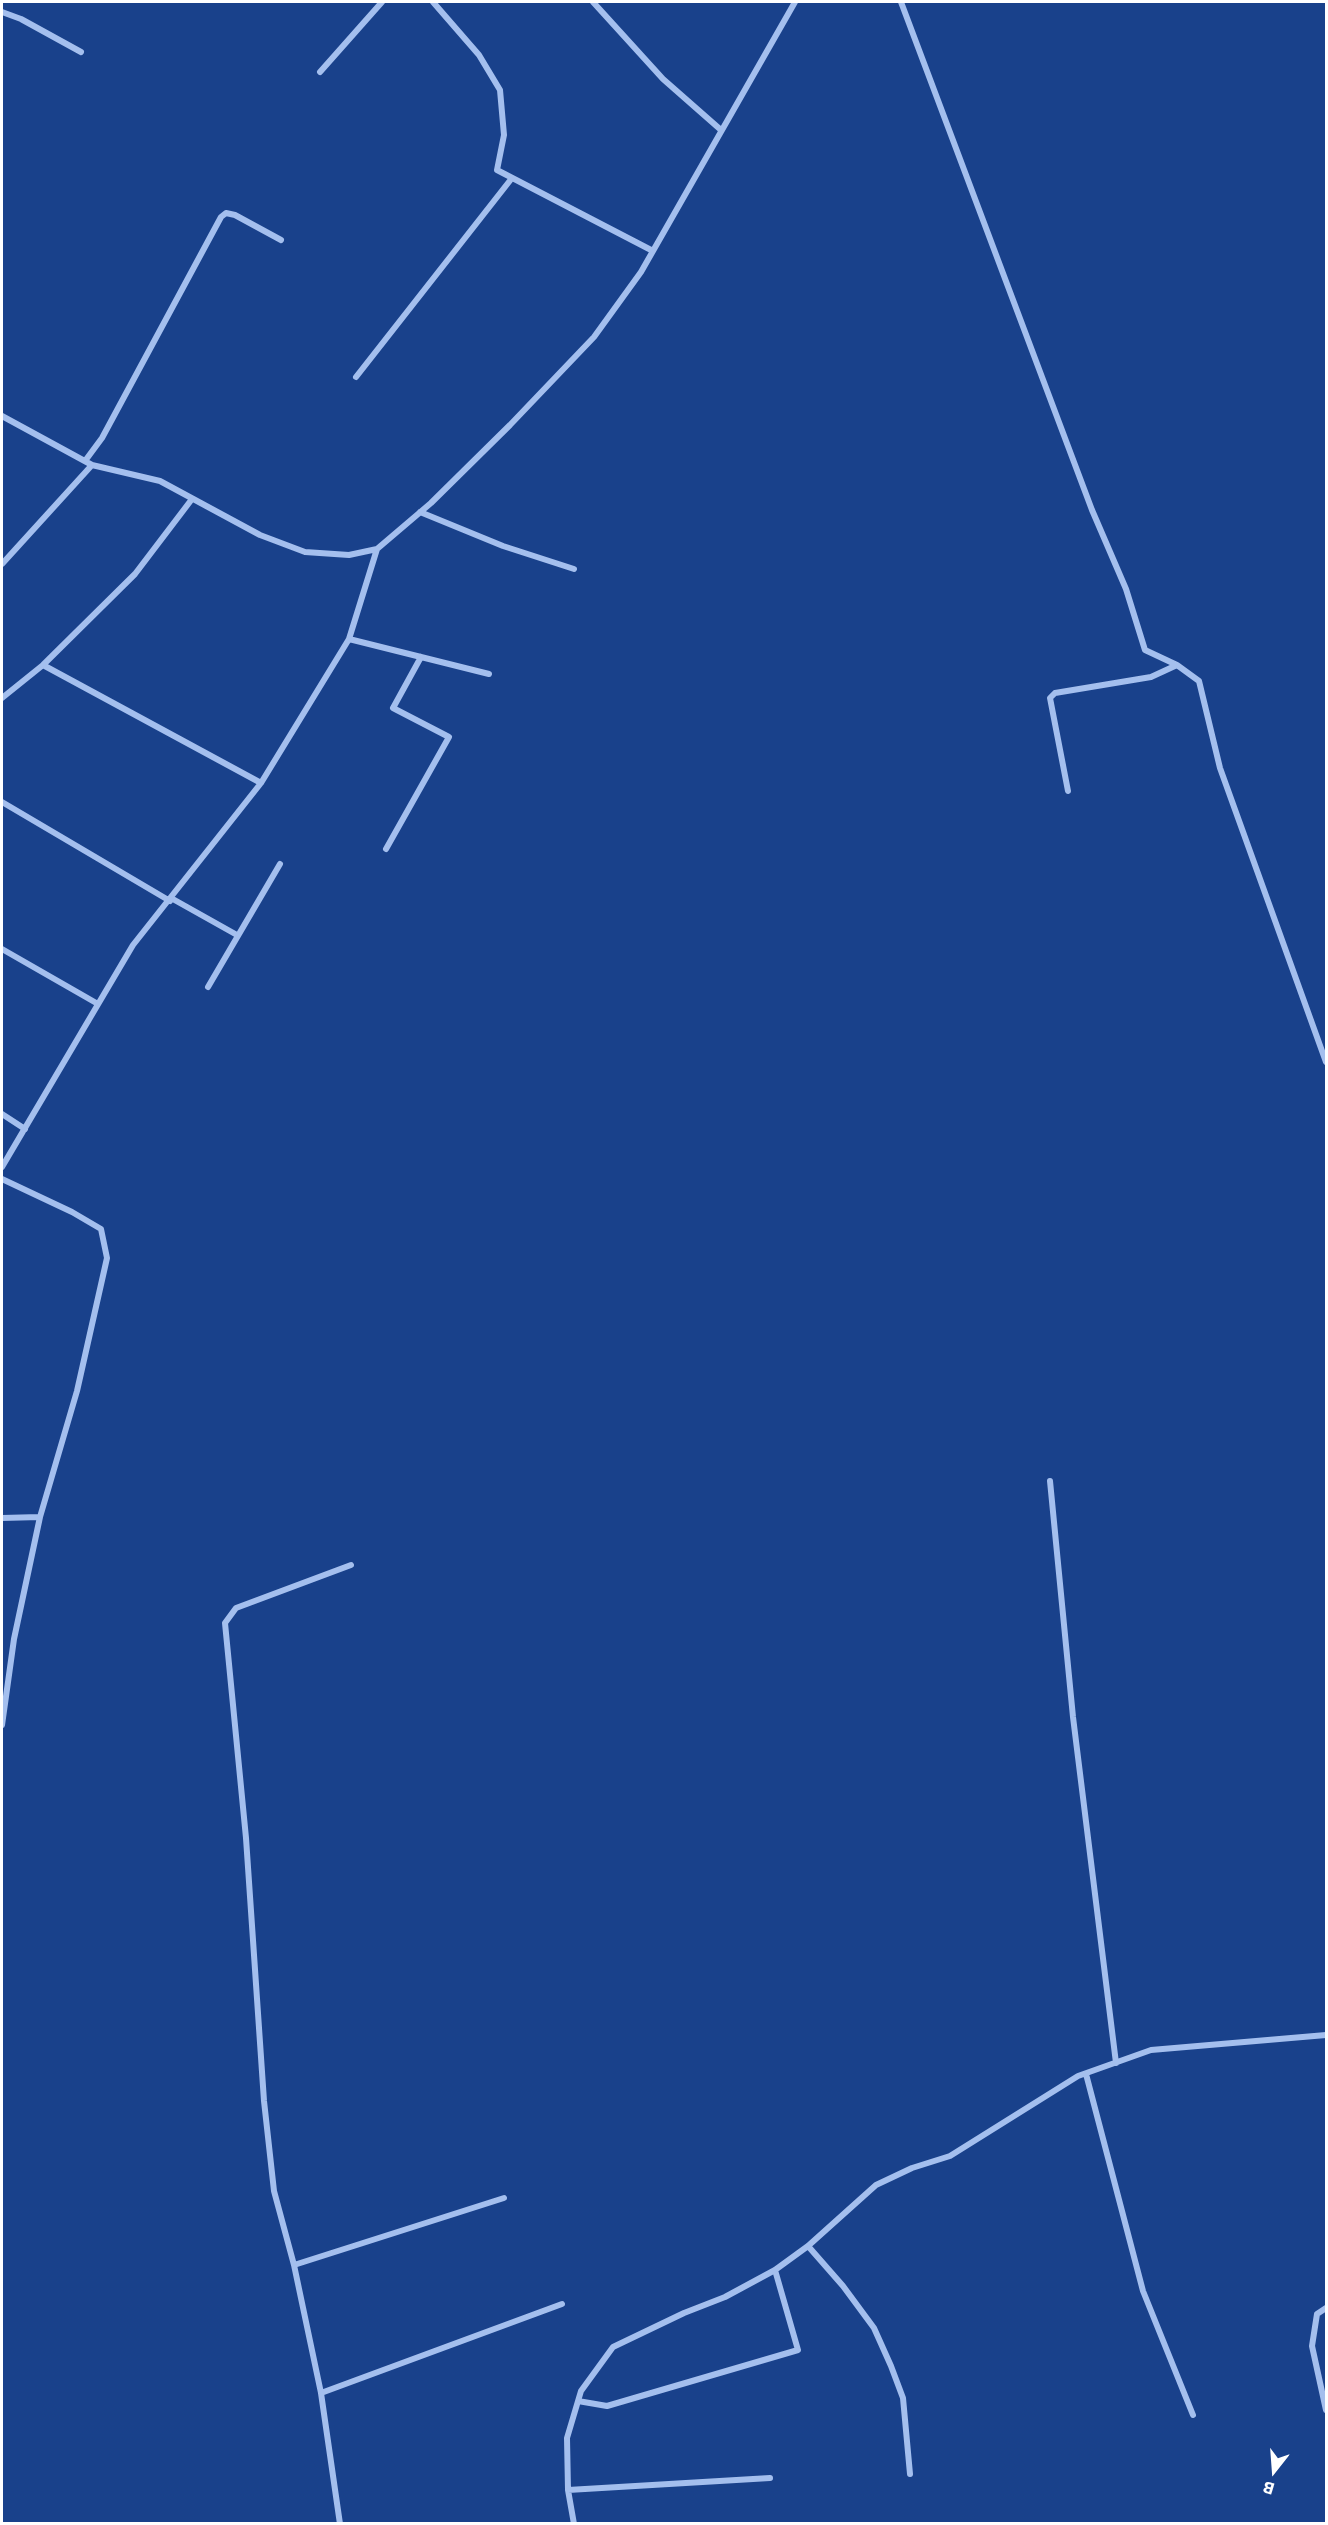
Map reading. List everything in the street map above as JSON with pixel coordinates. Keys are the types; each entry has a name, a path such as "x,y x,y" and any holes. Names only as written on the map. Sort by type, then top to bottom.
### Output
{"street":[{"path":"320,72 382,2"},
{"path":"433,2 479,55 500,90 504,135 497,170 653,251"},
{"path":"593,2 663,79 721,130"},
{"path":"2,416 89,463 160,481 260,536 305,552 350,555 377,549 420,512 510,425 594,337 642,272 795,2"},
{"path":"901,2 1092,510 1126,589 1145,650 1177,665 1198,681 1220,768 1326,1062"},
{"path":"2,12 21,19 81,52"},
{"path":"356,377 512,178"},
{"path":"2,564 89,463 221,217 226,213 236,215 281,240"},
{"path":"2,698 43,665 135,574 192,499"},
{"path":"420,512 503,546 574,569"},
{"path":"2,1167 133,945 171,900 261,783 350,639 377,549"},
{"path":"350,639 489,674"},
{"path":"386,849 448,737 393,708 421,657"},
{"path":"43,665 261,783"},
{"path":"1068,791 1050,698 1055,693 1150,677 1177,665"},
{"path":"2,802 171,900 237,935"},
{"path":"208,987 280,864"},
{"path":"2,949 98,1004"},
{"path":"2,1114 25,1128"},
{"path":"2,1179 72,1212 101,1229 107,1258 77,1391 40,1517 14,1639 2,1725"},
{"path":"1050,1481 1073,1717 1116,2063"},
{"path":"2,1518 40,1517"},
{"path":"340,2523 321,2393 294,2265 274,2191 264,2101 246,1838 225,1623 236,1608 351,1565"},
{"path":"574,2523 568,2490 567,2438 581,2391 613,2348 684,2313 725,2297 775,2270 808,2246 876,2185 912,2168 950,2156 1077,2076 1151,2050 1326,2035"},
{"path":"1086,2074 1143,2291 1193,2415"},
{"path":"294,2265 504,2198"},
{"path":"808,2246 843,2286 878,2338 903,2398 910,2474"},
{"path":"578,2402 607,2406 798,2350 775,2270"},
{"path":"321,2393 562,2304"},
{"path":"1326,2308 1317,2314 1312,2346 1326,2410"},
{"path":"568,2490 770,2478"}]}
